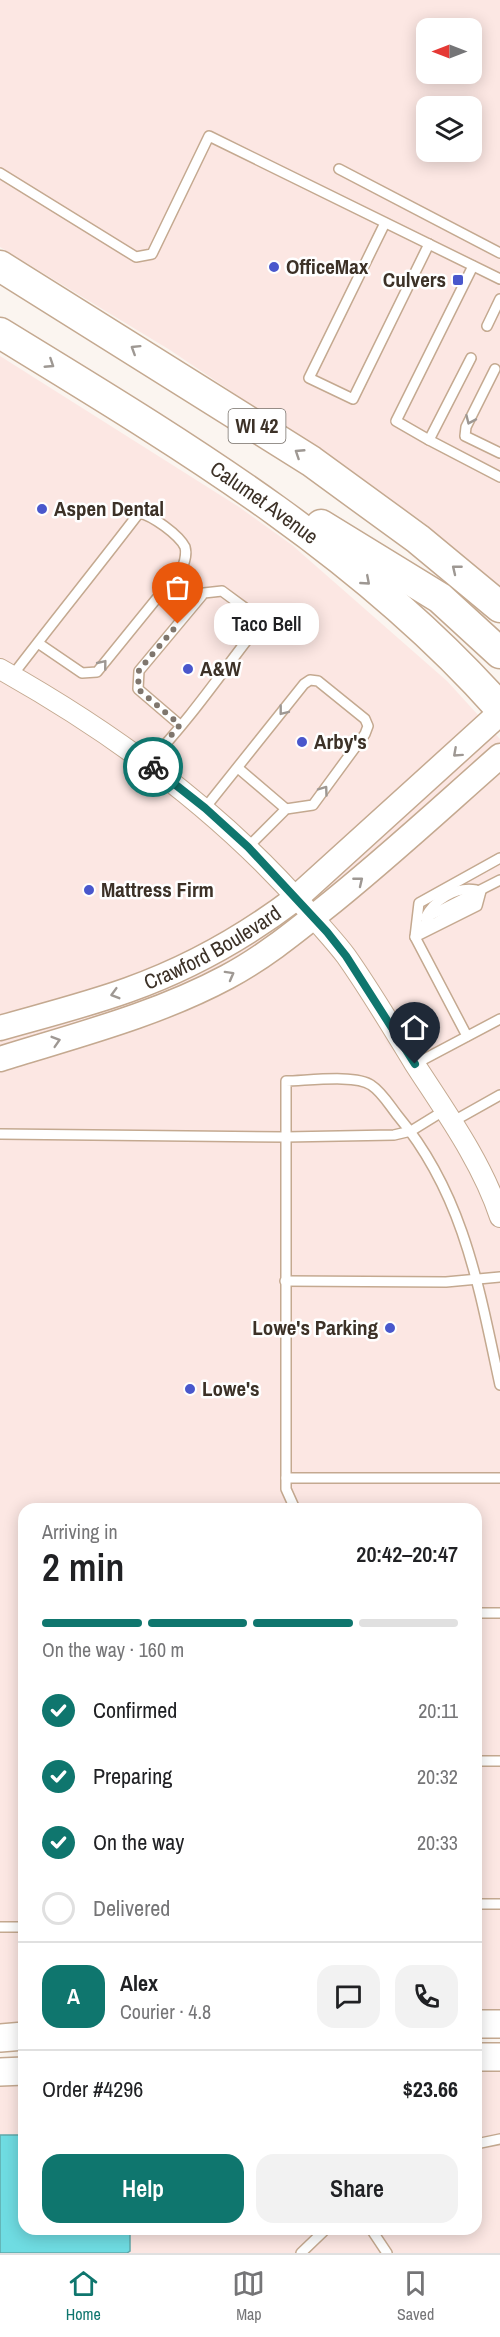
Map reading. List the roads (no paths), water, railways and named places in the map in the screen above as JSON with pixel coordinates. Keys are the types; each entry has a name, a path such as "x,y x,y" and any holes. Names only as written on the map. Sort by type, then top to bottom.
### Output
{"main road":[{"name":"WI 42","path":"0,266 311,461 418,539 500,607"},
{"name":"Calumet Avenue","path":"0,333 266,501 330,550 382,594 500,708"},
{"path":"266,501 324,526 419,583 458,612 500,653"},
{"path":"482,2024 500,2024"},
{"path":"0,2037 18,2036"},
{"path":"482,2057 500,2057"},
{"path":"0,2072 18,2071"}],"street":[{"path":"6,673 148,763 205,808 248,847 296,898 346,956 448,1116 495,1200 500,1217"},
{"name":"Crawford Boulevard","path":"0,1028 128,990 214,950 266,920 296,898 500,714"},
{"name":"Crawford Boulevard","path":"0,1059 125,1020 188,997 249,964 313,918 384,860 500,756"}],"lane":[{"path":"0,173 136,256 152,254 209,136 500,279"},
{"path":"339,169 500,253"},
{"path":"385,223 309,378 353,399 429,244"},
{"path":"473,266 396,422 500,477"},
{"path":"487,326 500,299"},
{"path":"429,440 471,358"},
{"path":"495,369 466,427 465,436 500,453"},
{"path":"6,673 38,643 139,513 146,514 174,535 184,547 186,557 183,566 97,672 82,673 38,643"},
{"path":"148,763 180,725 254,631 256,616 222,591 204,593 139,670 138,689 180,725"},
{"path":"205,808 304,684 310,680 318,681 365,719 368,726 366,734 313,805 286,808 248,847"},
{"path":"238,768 286,808"},
{"path":"467,1036 415,937 419,903 500,858"},
{"path":"415,937 431,915 470,893 481,891 500,880"},
{"path":"415,937 477,906 481,891"},
{"path":"415,1064 500,1018"},
{"path":"292,1503 286,1489 286,1081 362,1081 378,1091 411,1131 456,1212 477,1280 500,1385"},
{"path":"0,1134 285,1137 394,1135 411,1131 500,1095"},
{"path":"285,1281 446,1282 500,1278"},
{"path":"286,1478 500,1478"},
{"path":"482,1613 500,1613"},
{"path":"482,1761 500,1761"},
{"path":"482,1904 500,1904"},
{"path":"0,1927 18,1927"},
{"path":"482,2143 500,2139"},
{"path":"301,2253 320,2235"},
{"path":"375,2235 387,2253"}],"water":[{"path":"0,2135 18,2135 18,2235 130,2235 130,2251 127,2253 0,2253"}],"place":[{"name":"OfficeMax","path":"274,267"},
{"name":"Culvers","path":"458,280"},
{"name":"Aspen Dental","path":"42,509"},
{"name":"Taco Bell","path":"178,624"},
{"name":"A&W","path":"188,669"},
{"name":"Arby's","path":"302,742"},
{"name":"Mattress Firm","path":"89,890"},
{"name":"Lowe's Parking","path":"390,1328"},
{"name":"Lowe's","path":"190,1389"}]}
